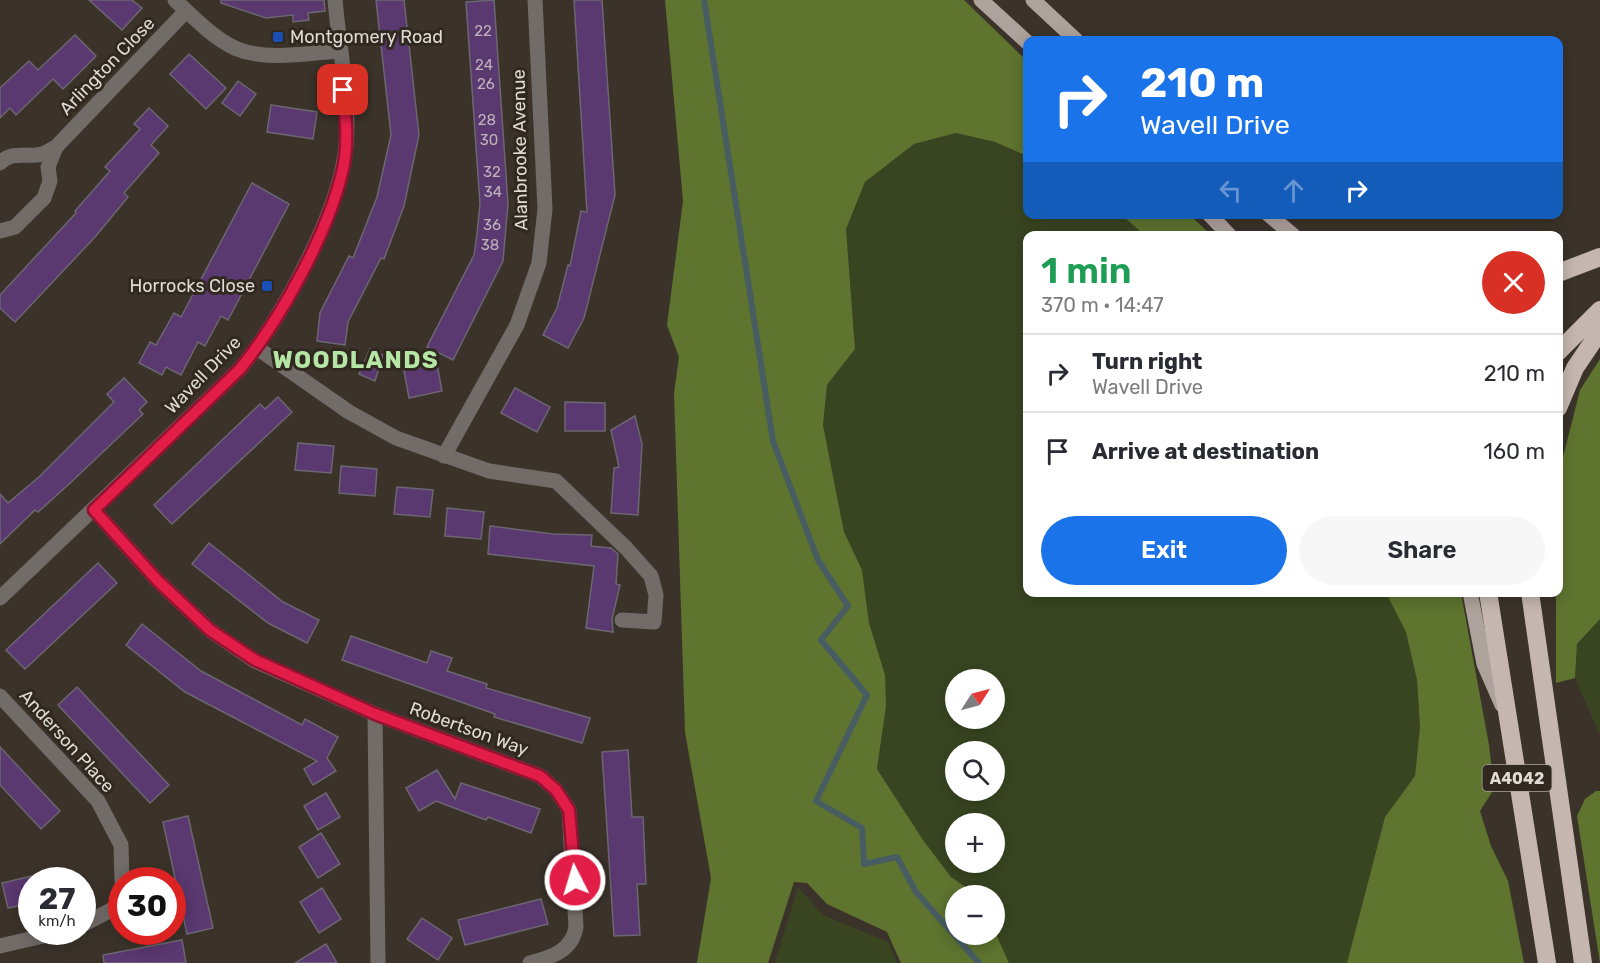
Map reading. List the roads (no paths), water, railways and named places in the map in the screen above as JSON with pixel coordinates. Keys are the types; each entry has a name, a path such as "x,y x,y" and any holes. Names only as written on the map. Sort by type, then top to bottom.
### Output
{"highway":[{"path":"1563,271 1600,257"},
{"path":"1563,347 1600,310"},
{"path":"1563,396 1575,368 1600,331"},
{"name":"A4042","path":"1489,597 1547,963"},
{"name":"A4042","path":"1531,597 1583,963"}],"main road":[{"path":"981,0 1023,38"},
{"path":"1033,0 1073,36"},
{"path":"1214,219 1225,231"},
{"path":"1274,219 1288,231"},
{"path":"1471,597 1484,664 1507,716"}],"street":[{"path":"181,5 238,49 265,54 339,51 335,0"},
{"name":"Alanbrooke Avenue","path":"444,456 517,325 539,263 545,208 535,0"},
{"name":"Arlington Close","path":"56,147 181,5"},
{"name":"Wavell Drive","path":"0,598 240,369 257,348 324,226 342,173 346,144 339,51"},
{"path":"0,163 5,157 29,153 40,155 56,147"},
{"path":"0,231 15,227 44,198 50,180 48,167 56,147"},
{"path":"257,348 349,412 396,438 489,471 556,481 626,548 651,576 656,595 654,622 622,620"},
{"name":"Robertson Way","path":"94,510 157,580 210,630 255,660 375,714 540,776 556,790 569,810 577,903 574,940 554,957 530,963"},
{"name":"Anderson Place","path":"0,696 98,801 121,845 122,867"},
{"path":"375,714 378,963"},
{"path":"0,946 18,942"}],"waterway":[{"path":"704,0 773,441 818,560 848,606 821,640 867,695 816,801 862,828 864,864 897,857 916,892 979,963"}],"place":[{"name":"Montgomery Road","path":"278,37"},
{"name":"Horrocks Close","path":"267,286"}],"district":[{"name":"WOODLANDS","path":"356,360"}]}
